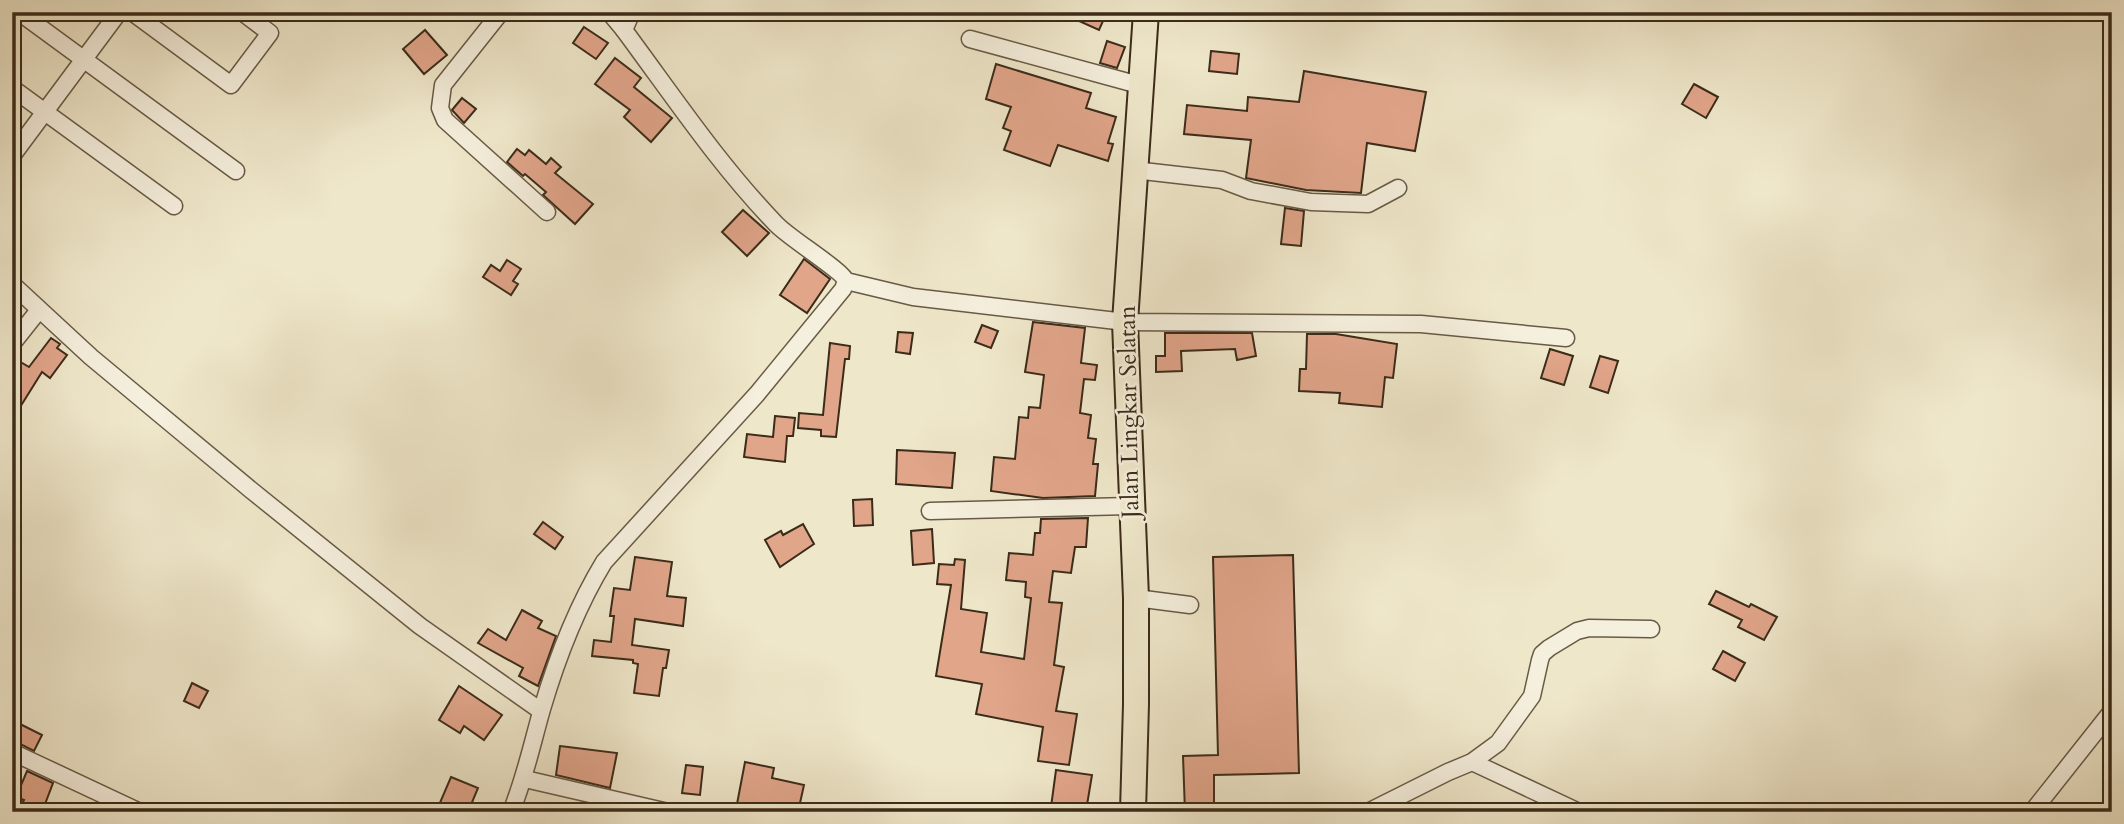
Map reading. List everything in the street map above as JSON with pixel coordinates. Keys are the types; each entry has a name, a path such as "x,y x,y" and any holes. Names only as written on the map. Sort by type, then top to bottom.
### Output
{"highway":[{"name":"Jalan Lingkar Selatan","path":"1133,812 1136,598 1130,506 1125,322 1146,12"}],"street":[{"path":"19,12 236,172"},
{"path":"12,156 119,12"},
{"path":"132,12 231,85 270,33 242,12"},
{"path":"500,12 443,85 440,108 445,120 547,212"},
{"path":"511,812 524,779 558,657 590,585 604,562 757,394 843,289 846,281 844,275 780,228 742,189 609,12"},
{"path":"624,30 632,12"},
{"path":"970,39 1139,85"},
{"path":"12,88 174,206"},
{"path":"1134,170 1222,180 1251,191 1311,202 1368,204 1398,188"},
{"path":"846,281 913,298 1125,322 1421,324 1566,338"},
{"path":"12,284 109,372 420,626 541,711"},
{"path":"12,344 39,310"},
{"path":"930,512 1130,506"},
{"path":"1136,598 1190,605"},
{"path":"1368,812 1472,762 1498,743 1532,696 1542,654 1549,649 1577,631 1589,628 1651,629"},
{"path":"2032,812 2111,711"},
{"path":"12,752 140,812"},
{"path":"1472,762 1579,812"},
{"path":"524,779 668,812"}],"building":[{"path":"1059,12 1107,12 1099,30"},
{"path":"584,27 608,43 596,59 573,43"},
{"path":"425,30 447,55 424,74 403,49"},
{"path":"1107,41 1125,47 1117,68 1100,63"},
{"path":"1211,51 1239,54 1237,74 1209,71"},
{"path":"615,58 641,78 634,87 672,118 651,142 624,117 630,110 595,84"},
{"path":"996,64 1091,93 1086,108 1116,117 1108,143 1113,144 1108,161 1058,145 1050,166 1004,150 1011,131 1003,128 1011,107 986,99"},
{"path":"1304,71 1426,92 1415,151 1367,143 1361,193 1306,190 1246,178 1251,140 1184,134 1187,105 1247,111 1248,97 1299,102"},
{"path":"1694,84 1718,97 1706,118 1682,104"},
{"path":"462,98 476,109 464,123 452,110"},
{"path":"517,149 525,155 529,150 546,164 551,158 561,167 555,173 593,204 575,224 543,195 546,192 507,162"},
{"path":"1285,208 1304,211 1301,246 1281,244"},
{"path":"743,210 769,233 747,256 722,232"},
{"path":"804,259 830,279 807,313 780,295"},
{"path":"507,260 521,269 513,281 518,284 511,295 483,277 491,265 500,271"},
{"path":"1033,322 1085,328 1081,363 1097,365 1095,380 1084,379 1080,413 1091,415 1088,438 1096,439 1093,464 1098,464 1095,496 1043,498 991,491 994,457 1015,459 1019,417 1028,418 1029,407 1040,408 1044,375 1025,372"},
{"path":"982,325 998,331 991,348 975,342"},
{"path":"898,332 913,333 910,354 896,352"},
{"path":"1165,333 1252,333 1256,356 1237,360 1235,349 1181,351 1182,371 1156,372 1156,356 1165,356"},
{"path":"1307,334 1336,334 1397,344 1393,378 1385,377 1382,407 1339,403 1340,393 1299,391 1300,369 1306,369"},
{"path":"51,338 60,344 57,348 67,355 50,378 42,372 12,420 12,357 29,367"},
{"path":"830,343 850,346 849,359 845,359 836,437 821,436 821,430 798,428 799,413 823,415"},
{"path":"1550,349 1573,356 1564,385 1541,378"},
{"path":"1600,356 1618,361 1608,393 1590,387"},
{"path":"775,416 795,418 793,436 787,436 785,462 744,457 747,434 773,437"},
{"path":"897,450 955,453 952,488 896,484"},
{"path":"872,499 873,525 854,526 853,500"},
{"path":"1088,518 1086,547 1075,547 1071,573 1053,571 1049,602 1062,603 1054,665 1064,667 1056,711 1077,714 1069,765 1038,761 1043,727 976,714 982,684 936,676 951,585 937,584 939,564 954,565 955,559 965,560 961,609 987,613 981,652 1024,659 1031,598 1025,597 1026,582 1006,580 1009,553 1033,555 1035,533 1040,533 1041,519"},
{"path":"543,522 563,537 555,549 534,534"},
{"path":"803,524 814,544 780,567 765,540 781,531 783,535"},
{"path":"932,529 934,563 913,565 911,531"},
{"path":"1293,555 1299,773 1214,775 1214,812 1185,812 1183,756 1218,755 1213,557"},
{"path":"635,557 672,562 667,596 686,598 683,626 635,619 632,645 669,650 659,696 634,693 638,664 633,663 633,660 592,656 594,640 611,642 614,616 610,616 614,588 630,590"},
{"path":"1716,591 1777,617 1764,640 1738,627 1742,620 1709,604"},
{"path":"522,610 542,621 538,628 556,636 538,686 519,676 523,668 478,643 488,629 506,640"},
{"path":"1723,651 1745,663 1735,681 1713,669"},
{"path":"192,683 208,691 199,708 184,701"},
{"path":"459,686 502,715 484,740 464,726 460,733 439,720"},
{"path":"12,720 42,735 34,751 12,740"},
{"path":"560,746 617,753 610,788 556,775"},
{"path":"745,762 774,768 772,778 804,785 798,812 778,812 737,804"},
{"path":"686,765 703,767 700,795 682,793"},
{"path":"1056,770 1092,775 1086,811 1051,807"},
{"path":"27,771 53,783 42,812 17,812 24,800 16,797"},
{"path":"451,777 478,788 468,812 436,812"}]}
